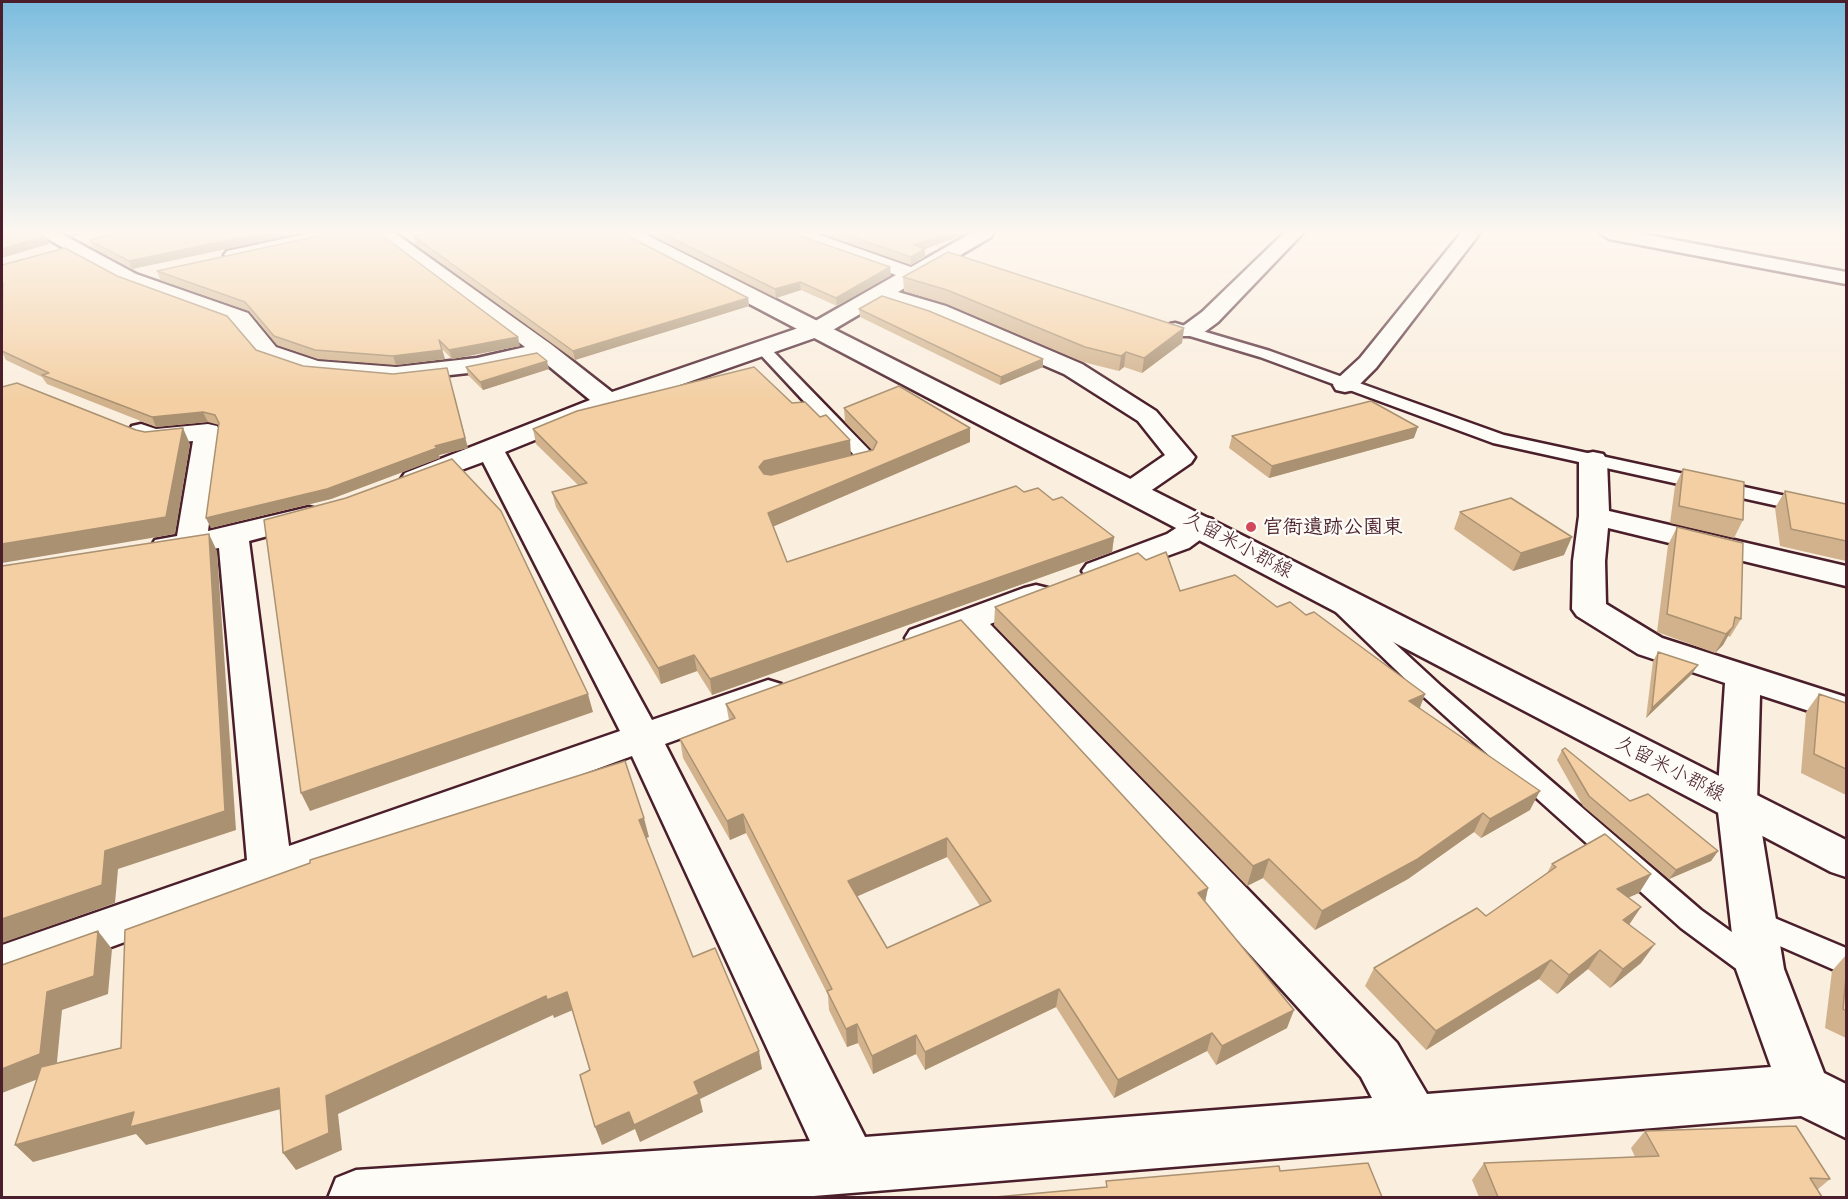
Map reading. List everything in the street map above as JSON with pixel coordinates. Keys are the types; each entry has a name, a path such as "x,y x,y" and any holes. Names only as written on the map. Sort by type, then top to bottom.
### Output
{"street":[{"path":"159,289 240,318 268,352 315,368 396,374 477,364 544,350"},
{"path":"460,289 544,350 609,402"},
{"name":"久留米小郡線","path":"739,289 1201,525 1846,860"},
{"path":"384,491 491,451 609,402 818,329 887,289"},
{"path":"1191,331 1237,289"},
{"path":"1345,385 1368,363 1427,289"},
{"path":"880,293 938,311 1073,369 1147,416 1181,458 1133,490"},
{"path":"122,425 153,437 208,432 191,543"},
{"path":"491,451 643,738 850,1166"},
{"path":"1593,460 1594,516 1589,561 1589,609 1650,646 1846,710"},
{"path":"143,551 233,536 331,510"},
{"path":"1594,516 1846,576"},
{"path":"889,649 1178,541 1201,525"},
{"path":"233,536 270,870"},
{"path":"967,621 1380,1060 1414,1122"},
{"path":"356,1197 850,1166 1414,1122 1826,1101 1760,969 1737,803 1743,676"},
{"path":"2,966 800,681"}],"lane":[{"path":"1157,321 1265,354 1345,385 1499,439 1846,515"},
{"path":"763,349 867,458 835,466"},
{"path":"1328,592 1433,692 1691,919 1760,969"},
{"path":"1753,921 1846,962"}],"building":[{"path":"3,289 153,289 227,316 256,350 303,366 393,374 447,368 465,438 435,446 437,448 327,489 206,518 219,423 215,415 203,412 152,417 42,375 49,373 2,351"},
{"path":"208,289 454,289 518,337 449,350 439,340 442,350 393,356 315,350 274,336 245,302"},
{"path":"487,289 730,289 748,298 573,351"},
{"path":"816,289 852,289 836,298"},
{"path":"943,289 1063,289 1184,328 1144,358 1126,352 1121,356 1085,347"},
{"path":"882,296 929,311 1043,359 1001,377 859,309"},
{"path":"537,353 547,361 480,382 466,367"},
{"path":"754,367 792,403 805,402 820,417 826,415 850,440 764,461 759,467 764,474 771,475 873,450 877,442 844,408 899,386 970,428 768,513 787,562 1016,486 1024,492 1038,488 1053,500 1062,497 1114,537 710,679 694,655 658,668 552,492 587,483 533,429 577,411"},
{"path":"17,383 136,430 145,432 183,428 166,517 2,544 2,387"},
{"path":"1371,401 1418,427 1272,466 1232,436"},
{"path":"452,459 501,511 588,694 301,793 264,520 346,498"},
{"path":"1683,469 1744,482 1743,520 1679,506"},
{"path":"1785,491 1846,504 1846,541 1791,529"},
{"path":"1511,498 1572,537 1521,553 1460,512"},
{"path":"1677,527 1743,543 1741,619 1735,617 1733,627 1726,634 1667,614"},
{"path":"209,534 225,811 105,851 102,885 2,919 2,566"},
{"path":"1166,552 1180,591 1235,575 1277,607 1290,602 1306,615 1314,612 1425,694 1409,701 1540,791 1490,819 1483,813 1416,860 1322,911 1269,859 1253,866 995,607 1138,553 1146,560"},
{"path":"961,620 1208,888 1198,893 1294,1010 1222,1046 1212,1033 1118,1080 1059,989 925,1052 916,1035 872,1056 857,1024 846,1029 827,991 832,989 743,814 727,821 680,739 735,718 726,704","holes":["947,838 991,901 887,948 848,881"]},
{"path":"1658,652 1698,665 1652,708"},
{"path":"1819,694 1846,703 1846,769 1814,754"},
{"path":"1565,748 1630,801 1648,794 1718,851 1676,870 1589,796 1562,750"},
{"path":"625,761 644,818 639,820 693,957 715,948 759,1051 694,1082 699,1094 634,1125 629,1112 595,1127 580,1075 590,1070 567,992 547,1000 546,996 326,1096 329,1133 283,1153 279,1088 130,1127 134,1112 15,1145 41,1067 121,1048 125,930 310,863 310,860"},
{"path":"1605,834 1651,874 1617,889 1641,907 1623,920 1655,944 1623,969 1600,950 1569,975 1551,960 1436,1031 1374,968 1477,908 1486,916 1556,867 1552,864"},
{"path":"98,931 94,976 47,992 40,1054 2,1069 2,965"},
{"path":"1846,976 1846,1011 1843,1009"},
{"path":"1796,1126 1830,1179 1810,1178 1822,1197 1498,1197 1484,1163 1659,1156 1645,1131"},
{"path":"1368,1163 1382,1197 995,1197 1107,1187 1106,1181 1279,1166 1280,1171"}],"place":[{"name":"官衙遺跡公園東","path":"1251,527"}]}
